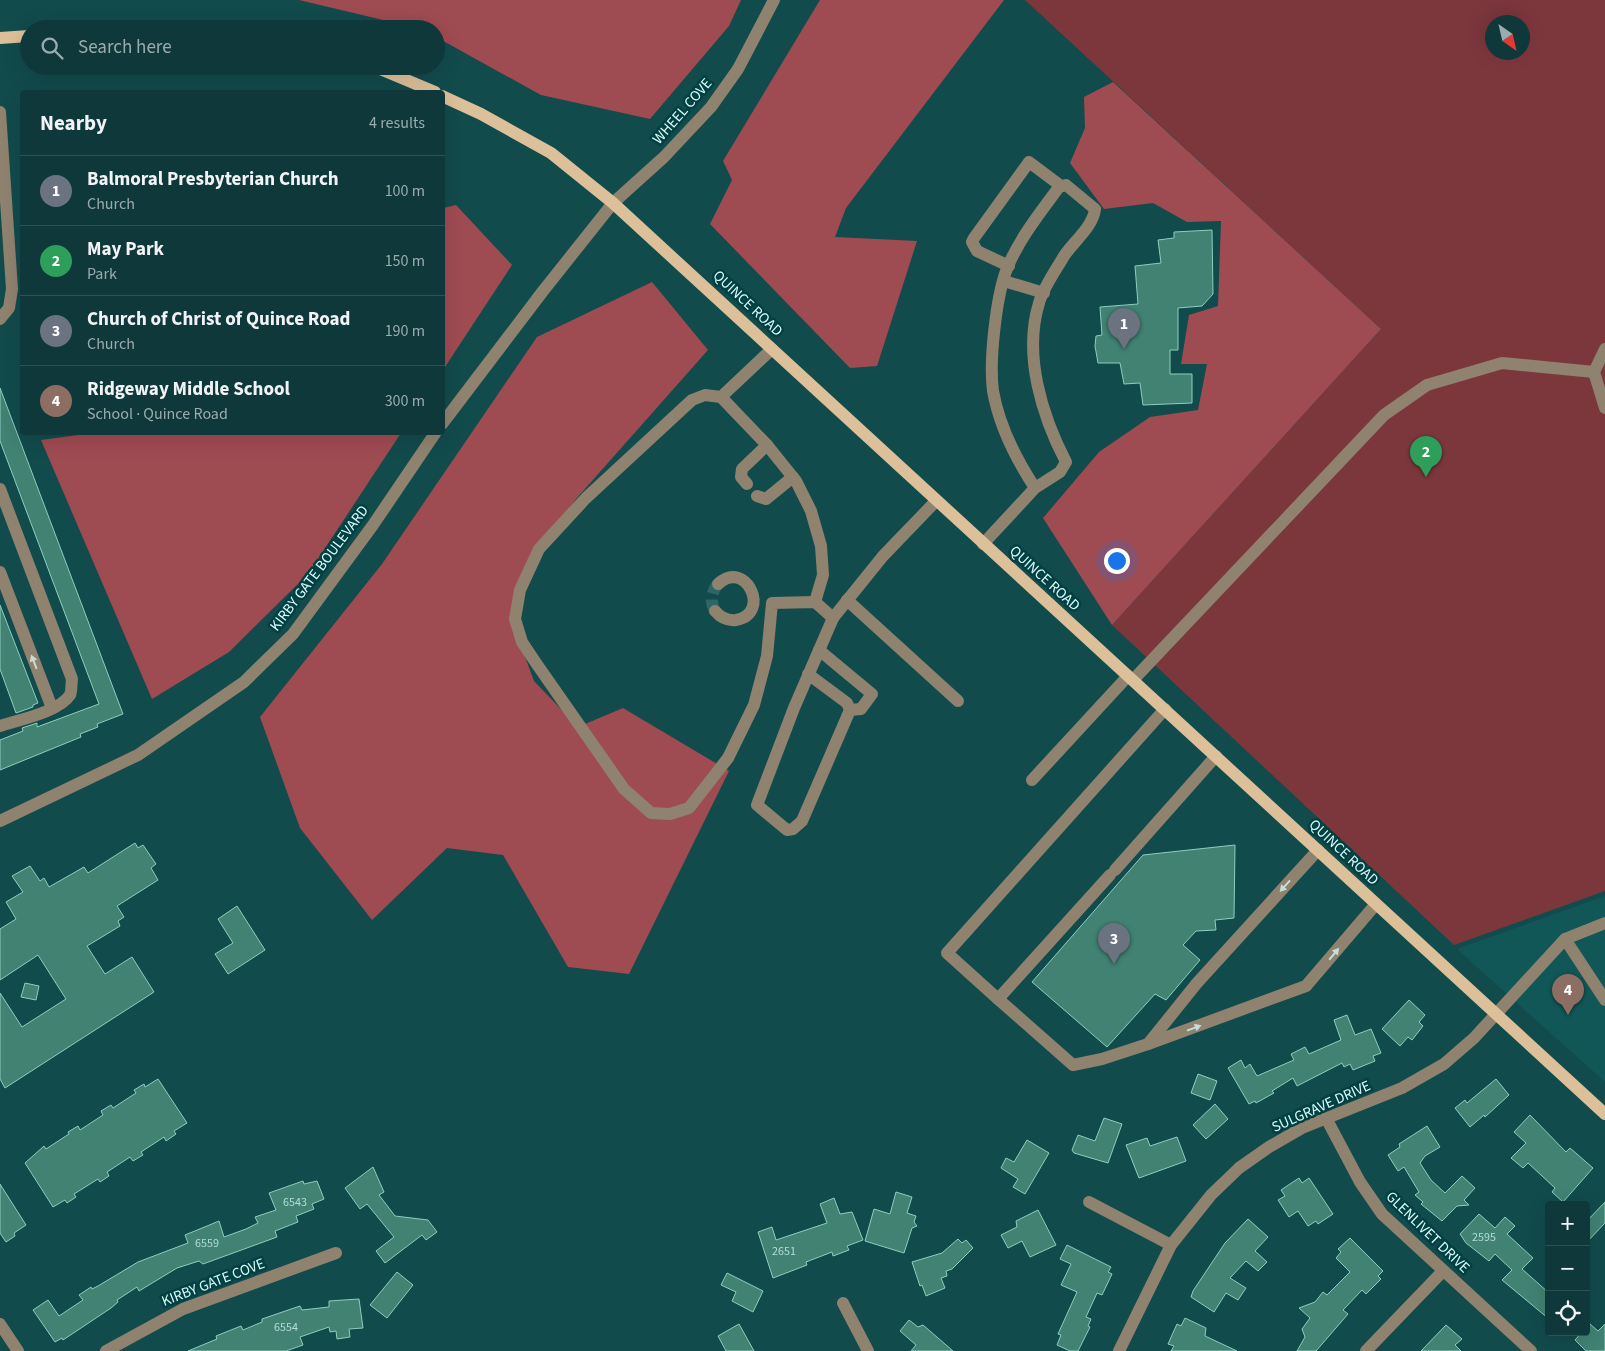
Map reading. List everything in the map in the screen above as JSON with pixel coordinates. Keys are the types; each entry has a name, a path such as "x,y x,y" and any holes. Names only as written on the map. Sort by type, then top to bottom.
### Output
{"main road":[{"path":"0,38 20,37"},
{"path":"394,75 430,90"},
{"name":"QUINCE ROAD","path":"445,97 482,114 552,153 613,203 672,255 936,501 1605,1114"}],"street":[{"name":"WHEEL COVE","path":"613,203 664,157 711,107 738,69 774,0"},
{"path":"0,112 12,289 9,308 0,319"},
{"path":"983,544 1035,488 1060,472 1066,462 1058,446 1036,382 1034,336 1039,303 1065,255 1094,217 1095,209 1066,185 1061,186 1029,162 972,242 977,251 1009,266"},
{"path":"1035,488 1022,468 1002,426 993,390 994,322 1009,266 1027,232 1061,186"},
{"path":"445,420 613,203"},
{"path":"1004,281 1044,293"},
{"path":"722,397 772,348"},
{"path":"1605,349 1594,372 1605,408"},
{"path":"1032,780 1384,415 1426,385 1502,363 1594,372"},
{"path":"772,603 767,656 754,705 722,765 688,808 670,814 651,813 624,789 522,642 515,619 520,590 539,549 586,498 692,400 706,395 722,397 767,445 793,477 810,511 821,546 823,575 815,602"},
{"name":"KIRBY GATE BOULEVARD","path":"0,821 138,756 244,682 293,634 373,525 434,435"},
{"path":"747,484 741,477 742,469 767,445"},
{"path":"757,496 766,498 793,477"},
{"path":"0,489 72,679 71,693 65,701 52,708 0,726"},
{"path":"808,674 847,703 850,710 802,821 793,829 787,830 757,805 808,674 833,618 883,556 936,501"},
{"path":"0,572 52,708"},
{"path":"715,611 722,618 735,620 748,614 754,602 751,588 740,579 726,579 718,584"},
{"path":"847,600 958,701"},
{"path":"754,602 815,602 833,618"},
{"path":"819,650 872,694 861,709 850,710"},
{"path":"1165,709 947,952 1073,1065 1102,1059 1148,1044 1306,986 1376,904"},
{"path":"998,999 1216,756"},
{"path":"1148,1044 1197,983 1318,850"},
{"path":"1605,924 1565,939 1605,1000"},
{"name":"SULGRAVE DRIVE","path":"1119,1351 1171,1245 1211,1195 1239,1168 1283,1138 1427,1075 1459,1052 1565,939"},
{"name":"GLENLIVET DRIVE","path":"1326,1118 1373,1203 1443,1271 1531,1351"},
{"path":"1089,1202 1171,1245"},
{"name":"KIRBY GATE COVE","path":"106,1351 183,1309 336,1253"},
{"path":"1366,1351 1443,1271"},
{"path":"843,1303 868,1351"},
{"path":"0,1324 18,1351"}],"shaded area":[{"path":"299,0 741,0 729,26 650,119 541,95 445,42 445,20 383,20"},
{"path":"820,0 1004,0 846,208 835,237 917,241 877,366 850,368 710,224 732,180 723,161"},
{"path":"1025,0 1605,0 1605,891 1454,945 1112,625 1381,329"},
{"path":"1113,82 1381,329 1112,625 1043,518 1099,452 1150,417 1198,410 1207,364 1181,364 1189,315 1218,306 1221,221 1187,222 1153,203 1104,209 1070,163 1085,128 1084,97"},
{"path":"456,205 512,265 445,367 445,208"},
{"path":"652,282 708,350 576,499 533,559 516,620 521,646 534,681 578,727 623,708 729,771 629,974 568,967 503,855 447,848 372,920 300,828 260,717 382,564 537,337"},
{"path":"78,435 400,435 308,574 229,652 152,699 41,440"},
{"path":"1605,896 1605,1082 1457,949"}],"building":[{"path":"1212,230 1213,294 1202,306 1178,308 1178,350 1170,350 1170,374 1192,374 1192,403 1143,405 1140,383 1124,384 1120,363 1098,363 1095,346 1096,336 1102,335 1100,307 1138,304 1135,266 1161,263 1158,240 1174,238 1174,232"},
{"path":"0,388 123,714 97,724 98,727 80,734 81,737 0,770 0,740 23,731 22,728 37,723 37,727 99,704 0,441"},
{"path":"0,605 38,703 33,705 33,707 16,713 0,669"},
{"path":"135,843 138,848 143,845 156,864 151,868 158,880 117,906 124,917 118,921 120,926 87,946 105,974 132,957 154,992 5,1088 0,1079 0,993 22,1027 66,999 38,955 0,980 0,929 16,919 6,902 23,892 12,876 30,866 40,881 44,878 49,887 84,867 88,873"},
{"path":"1235,845 1234,918 1215,920 1216,930 1196,931 1183,945 1200,960 1166,1000 1155,994 1107,1047 1032,982 1143,855"},
{"path":"237,906 265,950 228,974 215,954 233,943 218,919"},
{"path":"25,983 39,986 36,1000 21,997"},
{"path":"1409,1000 1425,1015 1419,1022 1423,1026 1412,1040 1408,1037 1400,1046 1382,1029"},
{"path":"1347,1015 1355,1035 1371,1029 1381,1053 1373,1056 1375,1061 1353,1070 1350,1064 1344,1067 1342,1063 1297,1086 1293,1078 1272,1091 1274,1093 1256,1103 1255,1101 1249,1104 1228,1068 1241,1060 1245,1068 1250,1064 1257,1076 1294,1060 1291,1054 1305,1047 1309,1054 1341,1040 1334,1020"},
{"path":"1198,1074 1217,1081 1210,1100 1191,1093"},
{"path":"158,1079 187,1123 174,1131 176,1134 166,1141 164,1137 141,1152 143,1155 133,1161 130,1157 107,1172 109,1176 100,1182 98,1179 74,1194 76,1197 67,1203 65,1200 53,1207 25,1163 44,1146 46,1149 78,1126 80,1130 103,1115 101,1111 111,1105 113,1108 136,1093 134,1090 144,1084 145,1087"},
{"path":"1496,1079 1509,1095 1485,1117 1484,1115 1470,1127 1455,1108 1465,1100 1467,1103"},
{"path":"1215,1104 1228,1119 1206,1139 1193,1125"},
{"path":"1530,1115 1566,1152 1570,1148 1593,1168 1562,1201 1552,1192 1555,1188 1528,1163 1523,1168 1511,1158 1526,1143 1514,1132"},
{"path":"1104,1118 1122,1124 1108,1163 1074,1153 1072,1150 1078,1135 1095,1141"},
{"path":"1427,1126 1440,1147 1425,1156 1420,1163 1431,1180 1445,1193 1462,1176 1475,1188 1464,1200 1469,1205 1457,1206 1442,1221 1421,1204 1423,1202 1415,1195 1419,1192 1404,1167 1398,1171 1388,1155 1400,1147 1399,1144"},
{"path":"1177,1137 1186,1161 1139,1178 1126,1145 1147,1138 1150,1146"},
{"path":"1027,1140 1049,1153 1025,1194 1013,1187 1018,1179 1001,1168 1006,1158 1014,1162"},
{"path":"373,1167 384,1192 379,1195 395,1216 428,1220 437,1232 426,1240 422,1235 385,1263 376,1251 394,1237 367,1204 360,1209 345,1188"},
{"path":"1299,1178 1302,1183 1309,1178 1333,1214 1318,1224 1316,1221 1308,1226 1298,1211 1289,1217 1278,1200 1285,1196 1281,1190"},
{"path":"303,1181 304,1184 317,1181 324,1199 312,1204 314,1209 296,1216 298,1222 275,1231 277,1237 203,1264 199,1261 177,1268 139,1291 137,1287 117,1300 118,1302 111,1308 63,1340 62,1338 55,1342 33,1310 48,1300 59,1316 83,1300 79,1295 91,1287 92,1289 98,1286 138,1262 188,1243 185,1235 219,1221 224,1237 246,1229 258,1223 255,1217 276,1210 269,1193"},
{"path":"0,1184 26,1225 14,1233 15,1236 6,1242 0,1233"},
{"path":"896,1192 912,1197 907,1213 916,1216 914,1222 917,1226 912,1228 904,1253 865,1241 874,1209 890,1214"},
{"path":"834,1198 840,1214 852,1212 863,1240 847,1246 849,1250 833,1256 832,1252 806,1262 807,1265 773,1278 758,1232 772,1227 776,1240 827,1223 820,1204"},
{"path":"1605,1202 1605,1223 1590,1239 1590,1218"},
{"path":"1038,1210 1056,1245 1030,1257 1022,1241 1008,1248 1001,1235 1017,1227 1016,1221"},
{"path":"1479,1214 1495,1228 1505,1217 1515,1226 1507,1234 1533,1258 1522,1269 1545,1289 1545,1316 1502,1280 1512,1270 1495,1254 1489,1261 1466,1243 1460,1234"},
{"path":"1248,1219 1268,1237 1255,1251 1267,1262 1258,1271 1246,1261 1230,1278 1246,1288 1238,1300 1226,1293 1214,1312 1191,1297 1193,1291 1225,1243"},
{"path":"1350,1238 1383,1271 1378,1276 1381,1279 1366,1294 1362,1290 1343,1310 1348,1314 1316,1351 1297,1351 1305,1337 1302,1329 1310,1318 1299,1308 1315,1302 1323,1292 1327,1295 1350,1272 1336,1258 1341,1252 1338,1249"},
{"path":"958,1239 962,1243 966,1240 973,1248 952,1269 946,1271 947,1276 941,1278 945,1288 926,1296 922,1285 920,1286 912,1262 942,1253"},
{"path":"1067,1245 1111,1267 1108,1272 1112,1274 1102,1295 1097,1293 1086,1317 1091,1319 1088,1326 1090,1327 1078,1351 1070,1351 1057,1345 1061,1335 1058,1334 1077,1292 1061,1285 1071,1264 1060,1259"},
{"path":"397,1272 413,1285 387,1318 370,1305"},
{"path":"727,1273 763,1291 753,1312 732,1301 736,1292 721,1285"},
{"path":"359,1299 363,1328 349,1329 350,1337 337,1339 336,1331 330,1332 329,1327 300,1337 303,1345 286,1351 188,1351 217,1339 216,1336 241,1326 243,1330 262,1322 262,1319 300,1306 302,1310 329,1307 329,1301"},
{"path":"1185,1318 1206,1328 1205,1336 1237,1351 1171,1351 1174,1346 1168,1344 1177,1324 1181,1326"},
{"path":"909,1320 918,1327 923,1325 953,1351 911,1351 916,1345 900,1331"},
{"path":"739,1324 754,1351 726,1351 718,1336"},
{"path":"1590,1324 1598,1331 1605,1324 1605,1351 1586,1351 1575,1340 1578,1336 1590,1336"},
{"path":"1446,1325 1462,1339 1455,1345 1461,1351 1421,1351"}],"tunnel":[{"path":"715,611 712,597 718,584"}],"place":[{"name":"Balmoral Presbyterian Church","path":"1124,349"},
{"name":"May Park","path":"1426,477"},
{"name":"Church of Christ of Quince Road","path":"1114,964"},
{"name":"Ridgeway Middle School","path":"1568,1015"}]}
